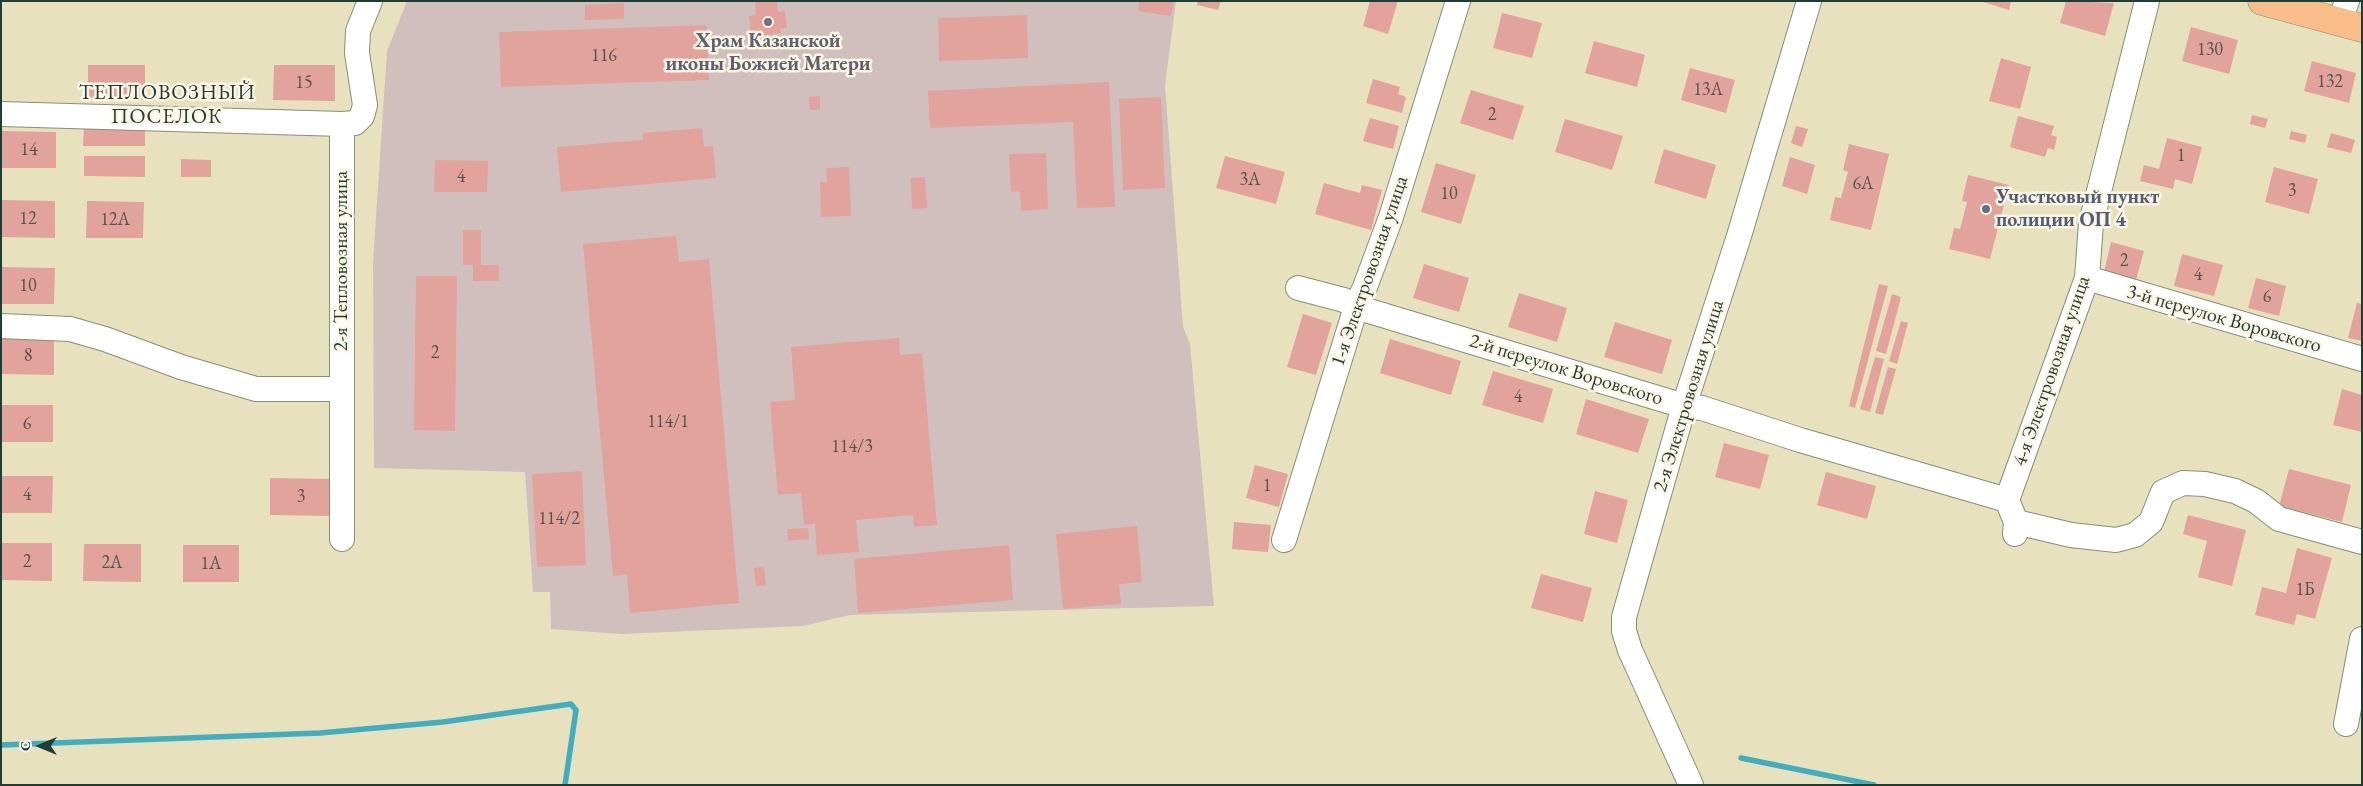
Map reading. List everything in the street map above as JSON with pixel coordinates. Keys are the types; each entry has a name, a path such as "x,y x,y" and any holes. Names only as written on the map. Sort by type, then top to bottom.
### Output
{"main road":[{"path":"2262,1 2350,17"}],"street":[{"path":"1,114 355,123 362,116 365,105 356,53 358,31 370,1"},
{"name":"1-я Электровозная улица","path":"1284,540 1356,307 1391,217 1458,1"},
{"name":"2-я Электровозная улица","path":"1691,785 1630,650 1624,631 1624,616 1684,406 1739,236 1809,1"},
{"name":"4-я Электровозная улица","path":"2012,519 2087,278 2091,223 2147,1"},
{"name":"2-я Тепловозная улица","path":"342,124 342,539"},
{"name":"3-й переулок Воровского","path":"2087,278 2362,359"},
{"name":"2-й переулок Воровского","path":"1298,288 1344,300 1356,307 1684,406 1702,408 1800,440 2012,519 2071,536 2116,540 2135,536 2151,522 2163,492 2183,483 2205,484 2235,491 2256,501 2279,519 2362,542"},
{"path":"1,326 70,329 105,339 181,367 256,389 341,390"},
{"path":"2346,724 2362,639"}],"shaded area":[{"path":"407,1 1176,1 1165,85 1183,327 1190,344 1214,606 850,615 803,626 622,634 551,629 550,592 533,592 525,472 374,468 373,262 387,51"}],"building":[{"name":"Храм Казанской иконы Божией Матери","path":"755,1 777,1 778,12 785,11 787,28 780,29 781,33 759,36 759,32 751,33 749,16 756,15"},
{"path":"1139,1 1174,1 1171,16 1138,11"},
{"path":"1198,1 1221,1 1218,10 1197,5"},
{"path":"1370,1 1398,1 1388,34 1363,26"},
{"path":"1980,1 2011,1 2009,10"},
{"path":"2066,1 2114,3 2105,36 2060,23"},
{"path":"624,3 624,19 585,20 585,5"},
{"path":"1502,13 1542,23 1532,58 1493,48"},
{"path":"1027,15 1028,58 939,61 938,18"},
{"path":"707,25 709,80 501,87 499,32"},
{"path":"2191,27 2238,40 2229,74 2182,61"},
{"path":"1594,41 1645,55 1637,87 1585,73"},
{"path":"2001,58 2031,67 2020,109 1989,101"},
{"path":"2312,61 2356,73 2349,103 2304,91"},
{"path":"88,65 145,65 145,100 88,100"},
{"path":"274,65 335,65 335,101 273,100"},
{"path":"1690,68 1735,80 1726,113 1681,100"},
{"path":"1373,79 1400,87 1398,94 1406,97 1402,113 1366,103"},
{"path":"1109,82 1115,207 1077,208 1073,122 930,128 928,91"},
{"path":"1471,90 1524,106 1513,140 1460,123"},
{"path":"820,96 820,110 810,110 809,97"},
{"path":"1161,97 1165,188 1123,190 1119,99"},
{"path":"2252,115 2268,119 2265,128 2250,124"},
{"path":"2018,116 2054,126 2051,135 2057,137 2054,150 2048,148 2045,157 2010,147"},
{"path":"1370,118 1399,126 1393,149 1363,141"},
{"path":"1565,119 1623,136 1612,170 1555,152"},
{"path":"84,125 145,126 145,146 83,146"},
{"path":"1796,126 1808,129 1802,147 1791,143"},
{"path":"702,128 704,147 713,146 716,178 561,192 557,147 643,140 642,133"},
{"path":"1,131 56,132 56,168 1,168"},
{"path":"2291,131 2307,135 2305,143 2289,139"},
{"path":"2331,133 2355,140 2351,153 2327,147"},
{"path":"2167,138 2202,147 2192,184 2175,179 2173,189 2140,181 2144,165 2159,169"},
{"path":"1849,144 1889,154 1871,230 1830,220 1835,197 1841,198 1848,172 1843,170"},
{"path":"1664,149 1716,165 1706,199 1654,183"},
{"path":"1046,153 1048,209 1021,211 1020,191 1011,192 1009,154"},
{"path":"84,156 145,156 145,177 84,176"},
{"path":"1225,156 1285,172 1276,204 1216,188"},
{"path":"1790,157 1815,165 1807,194 1782,186"},
{"path":"181,159 211,160 211,177 181,177"},
{"path":"435,160 488,161 487,192 434,192"},
{"path":"1436,163 1476,175 1461,224 1421,212"},
{"path":"849,167 851,216 821,217 820,182 827,182 826,168"},
{"path":"2274,167 2318,179 2309,214 2265,202"},
{"path":"1968,175 2009,185 1990,259 1949,249 1954,228 1960,229 1967,202 1962,201"},
{"path":"925,177 927,208 912,209 911,178"},
{"path":"1324,183 1360,193 1362,185 1382,190 1371,230 1315,214"},
{"path":"1,200 55,201 55,238 1,237"},
{"path":"87,201 144,202 143,238 86,238"},
{"path":"463,230 481,230 481,265 499,265 499,281 473,281 473,265 463,265"},
{"path":"676,236 679,262 709,259 739,603 630,613 627,574 613,576 583,244"},
{"path":"2111,242 2144,251 2136,280 2104,272"},
{"path":"2182,254 2223,265 2214,296 2174,286"},
{"path":"1424,264 1469,278 1459,312 1413,298"},
{"path":"1,267 55,268 54,304 1,304"},
{"path":"416,276 457,276 455,431 414,430"},
{"path":"2256,278 2286,286 2279,316 2248,308"},
{"path":"1879,284 1888,286 1855,408 1849,406"},
{"path":"1519,293 1567,308 1557,342 1508,327"},
{"path":"1892,294 1901,297 1886,354 1876,351"},
{"path":"2357,303 2362,304 2362,341 2348,338"},
{"path":"1303,314 1332,323 1316,375 1287,367"},
{"path":"1901,321 1908,323 1897,364 1889,361"},
{"path":"1615,322 1672,340 1662,374 1604,357"},
{"path":"1,338 54,338 54,375 1,374"},
{"path":"899,338 900,355 922,353 937,525 914,527 913,515 856,520 859,552 817,555 815,524 804,525 801,493 778,495 770,402 795,400 791,347"},
{"path":"1390,339 1461,361 1451,395 1380,373"},
{"path":"1875,357 1884,359 1870,412 1860,409"},
{"path":"1888,367 1896,369 1883,415 1875,413"},
{"path":"1493,371 1553,389 1543,423 1482,405"},
{"path":"2342,389 2362,395 2362,432 2333,425"},
{"path":"1586,399 1649,419 1638,453 1576,434"},
{"path":"1,405 53,405 53,442 1,442"},
{"path":"1724,443 1769,455 1760,489 1715,477"},
{"path":"1255,465 1288,474 1279,507 1246,498"},
{"path":"2289,469 2351,485 2342,522 2279,506"},
{"path":"582,471 586,565 537,567 532,474"},
{"path":"1826,472 1876,486 1867,519 1817,505"},
{"path":"1,476 53,476 52,513 1,513"},
{"path":"270,478 331,479 331,516 270,515"},
{"path":"1595,491 1628,500 1617,543 1584,534"},
{"path":"2188,515 2246,530 2232,586 2198,577 2207,541 2183,534"},
{"path":"1234,522 1271,525 1268,552 1232,549"},
{"path":"1137,526 1142,582 1119,584 1121,604 1063,609 1056,534"},
{"path":"808,528 809,539 788,541 787,529"},
{"path":"1,543 52,543 52,581 1,580"},
{"path":"84,544 141,544 141,582 83,581"},
{"path":"183,545 239,545 239,582 183,582"},
{"path":"1009,545 1013,600 858,613 854,559"},
{"path":"2297,548 2332,558 2315,619 2297,614 2294,625 2255,615 2262,587 2286,593"},
{"path":"764,567 766,585 756,586 754,568"},
{"path":"1541,574 1592,588 1583,622 1531,608"}],"waterway":[{"path":"1,745 320,733 443,722 571,704 576,710 565,785"},
{"path":"1741,758 1874,785"}],"place":[{"name":"Храм Казанской иконы Божией Матери","path":"768,22"},
{"name":"Участковый пункт полиции ОП 4","path":"1986,209"}],"district":[{"name":"ТЕПЛОВОЗНЫЙ ПОСЕЛОК","path":"167,105"}]}
